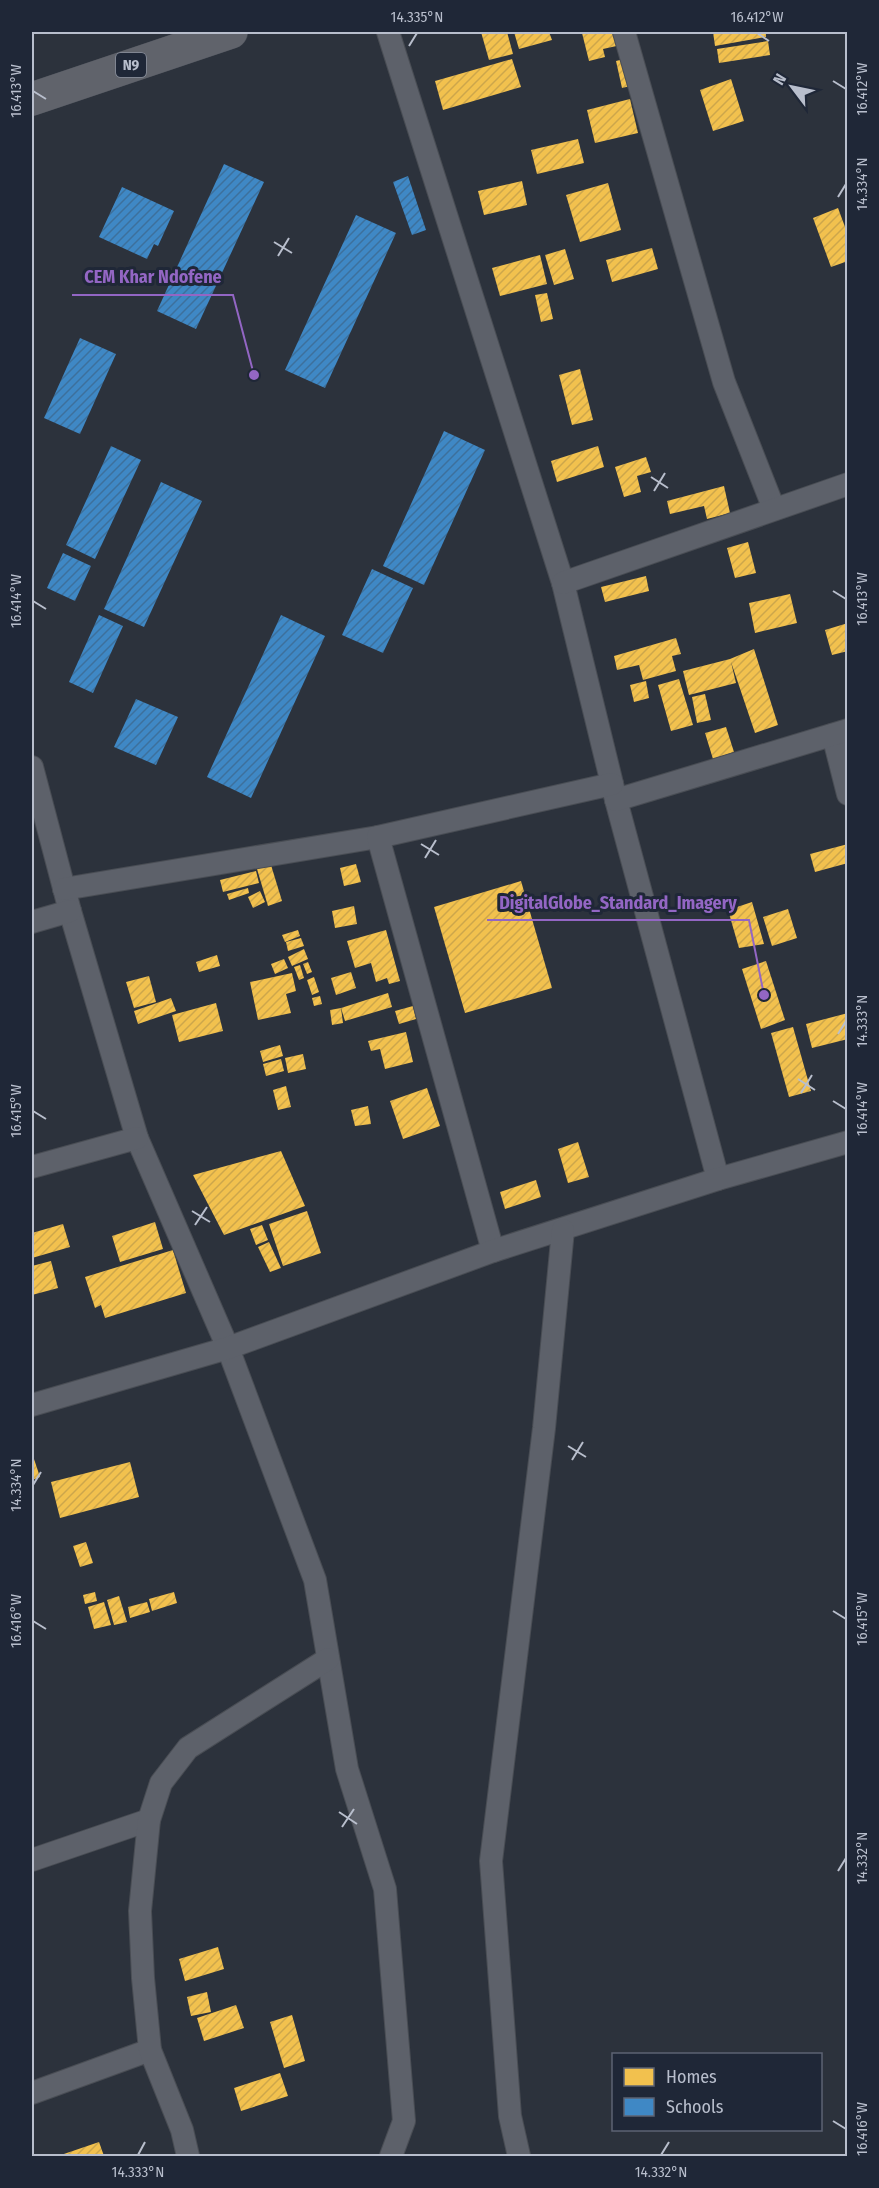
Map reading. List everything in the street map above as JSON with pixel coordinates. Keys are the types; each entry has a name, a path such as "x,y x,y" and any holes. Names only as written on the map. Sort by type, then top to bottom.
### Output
{"main road":[{"name":"N9","path":"32,99 172,41 231,32"}],"street":[{"path":"388,32 563,583 614,792 718,1179"},
{"path":"624,32 724,382 774,509"},
{"path":"563,583 848,484"},
{"path":"64,889 378,837 614,792 840,733 848,794"},
{"path":"32,767 70,911 137,1138 228,1348 315,1580 346,1769 386,1889 404,2121 391,2157"},
{"path":"378,837 493,1251"},
{"path":"32,922 70,911"},
{"path":"32,1167 137,1138"},
{"path":"32,1405 228,1348 493,1251 718,1179 848,1142"},
{"path":"519,2157 510,2116 491,1861 544,1428 563,1230"},
{"path":"188,2157 182,2130 150,2050 142,1978 141,1911 149,1820 161,1783 188,1748 328,1659"},
{"path":"32,1860 149,1820"},
{"path":"32,2093 150,2050"}],"building: Homes":[{"path":"481,32 507,32 513,54 489,60"},
{"path":"514,32 549,32 552,40 519,49"},
{"path":"617,32 621,45 603,49 605,57 589,61 582,33"},
{"path":"713,32 766,32 766,37 715,46"},
{"path":"768,41 770,55 719,63 717,49"},
{"path":"628,58 635,85 622,88 616,61"},
{"path":"512,59 521,87 443,110 435,81"},
{"path":"731,79 744,121 713,131 700,90"},
{"path":"630,99 638,133 595,143 587,110"},
{"path":"578,139 584,163 537,174 531,150"},
{"path":"522,181 527,205 484,215 478,191"},
{"path":"608,183 621,230 580,242 566,195"},
{"path":"838,208 848,235 848,261 831,267 813,218"},
{"path":"652,248 658,269 612,282 606,260"},
{"path":"565,249 574,279 554,285 545,255"},
{"path":"540,255 547,284 500,296 492,268"},
{"path":"547,293 553,319 541,322 535,295"},
{"path":"580,369 593,420 572,425 559,375"},
{"path":"598,446 604,467 557,482 551,461"},
{"path":"646,457 651,472 637,476 641,492 624,497 615,467"},
{"path":"724,486 730,513 707,519 704,506 670,514 667,501"},
{"path":"748,542 756,573 735,578 727,548"},
{"path":"646,576 649,591 605,602 601,587"},
{"path":"790,594 797,623 755,633 749,603"},
{"path":"848,623 848,651 832,655 825,630"},
{"path":"676,638 681,654 672,656 676,671 643,680 639,665 617,670 614,656"},
{"path":"754,649 778,725 755,733 731,662 736,683 689,695 683,671 730,659"},
{"path":"679,679 693,725 671,731 658,685"},
{"path":"646,681 649,698 634,702 630,685"},
{"path":"705,694 711,720 697,723 692,697"},
{"path":"726,727 734,752 713,759 705,733"},
{"path":"848,844 848,863 815,872 810,854"},
{"path":"356,864 361,882 344,886 340,868"},
{"path":"271,865 282,901 268,906 257,869"},
{"path":"256,871 259,883 223,892 220,880"},
{"path":"521,881 552,988 465,1013 434,907"},
{"path":"248,888 249,893 229,900 227,894"},
{"path":"260,891 265,902 253,908 248,897"},
{"path":"752,902 764,944 739,948 728,910"},
{"path":"354,906 357,924 335,928 332,911"},
{"path":"788,909 797,938 772,946 763,917"},
{"path":"298,930 300,936 285,942 282,935"},
{"path":"386,930 400,981 389,984 387,978 376,982 371,963 355,968 347,941"},
{"path":"301,938 304,946 288,951 286,942"},
{"path":"304,949 308,959 292,966 288,957"},
{"path":"217,955 220,966 199,972 196,962"},
{"path":"284,959 288,968 275,974 271,964"},
{"path":"766,961 785,1020 761,1029 742,969"},
{"path":"308,962 312,972 307,974 303,964"},
{"path":"300,965 304,978 299,980 294,967"},
{"path":"351,972 356,988 336,995 331,978"},
{"path":"292,973 296,991 286,994 291,1013 258,1020 250,982"},
{"path":"149,976 156,1002 134,1008 126,982"},
{"path":"314,977 319,992 312,995 307,980"},
{"path":"388,993 392,1007 345,1021 341,1008"},
{"path":"320,996 322,1004 314,1006 312,998"},
{"path":"171,998 176,1011 138,1024 134,1011"},
{"path":"216,1003 223,1031 179,1042 172,1015"},
{"path":"413,1006 416,1019 399,1024 395,1011"},
{"path":"341,1008 343,1023 332,1025 330,1010"},
{"path":"848,1013 848,1039 812,1048 806,1024"},
{"path":"793,1027 811,1091 789,1097 771,1033"},
{"path":"406,1032 413,1062 385,1069 380,1049 371,1051 368,1041"},
{"path":"280,1045 283,1056 263,1062 260,1051"},
{"path":"303,1054 306,1069 288,1073 285,1058"},
{"path":"281,1059 284,1071 266,1076 263,1064"},
{"path":"286,1086 291,1107 278,1110 273,1090"},
{"path":"427,1088 440,1126 403,1139 390,1101"},
{"path":"368,1106 371,1124 355,1126 351,1110"},
{"path":"578,1142 589,1177 568,1183 558,1149"},
{"path":"281,1151 305,1206 224,1235 193,1175"},
{"path":"536,1180 541,1197 505,1209 500,1192"},
{"path":"307,1211 321,1253 283,1266 269,1224"},
{"path":"155,1222 163,1249 120,1262 112,1236"},
{"path":"63,1224 70,1247 32,1258 32,1233"},
{"path":"262,1225 268,1240 256,1245 250,1229"},
{"path":"269,1242 281,1268 270,1272 258,1247"},
{"path":"173,1250 186,1293 105,1318 101,1305 95,1308 85,1277"},
{"path":"51,1261 58,1288 32,1295 32,1266"},
{"path":"32,1453 40,1477 32,1480"},
{"path":"130,1462 139,1497 60,1518 51,1482"},
{"path":"86,1542 93,1563 80,1567 73,1546"},
{"path":"95,1592 97,1601 85,1604 83,1595"},
{"path":"174,1592 177,1603 152,1611 149,1599"},
{"path":"119,1596 127,1622 114,1625 107,1600"},
{"path":"104,1602 111,1625 94,1629 88,1607"},
{"path":"147,1602 150,1612 130,1618 128,1607"},
{"path":"218,1947 224,1969 185,1981 179,1959"},
{"path":"207,1992 211,2012 191,2016 187,1997"},
{"path":"236,2005 244,2028 204,2041 197,2018"},
{"path":"292,2015 305,2061 284,2068 270,2022"},
{"path":"280,2073 288,2096 241,2111 234,2088"},
{"path":"99,2142 104,2156 58,2156"}],"building: Schools":[{"path":"224,164 264,182 196,329 157,311"},
{"path":"408,176 426,230 412,235 393,182"},
{"path":"122,187 174,211 158,246 154,244 147,259 99,237"},
{"path":"356,215 396,233 325,388 285,370"},
{"path":"80,338 116,354 80,434 44,418"},
{"path":"444,431 485,450 424,585 383,566"},
{"path":"111,446 141,460 95,559 66,545"},
{"path":"161,482 202,501 144,627 104,609"},
{"path":"63,553 91,566 75,601 47,588"},
{"path":"372,569 413,588 383,653 342,635"},
{"path":"99,615 123,626 93,693 69,682"},
{"path":"281,615 325,636 251,798 207,777"},
{"path":"136,699 178,717 156,765 114,747"}],"place":[{"name":"CEM Khar Ndofene","path":"254,375"},
{"name":"DigitalGlobe_Standard_Imagery","path":"764,995"}]}
